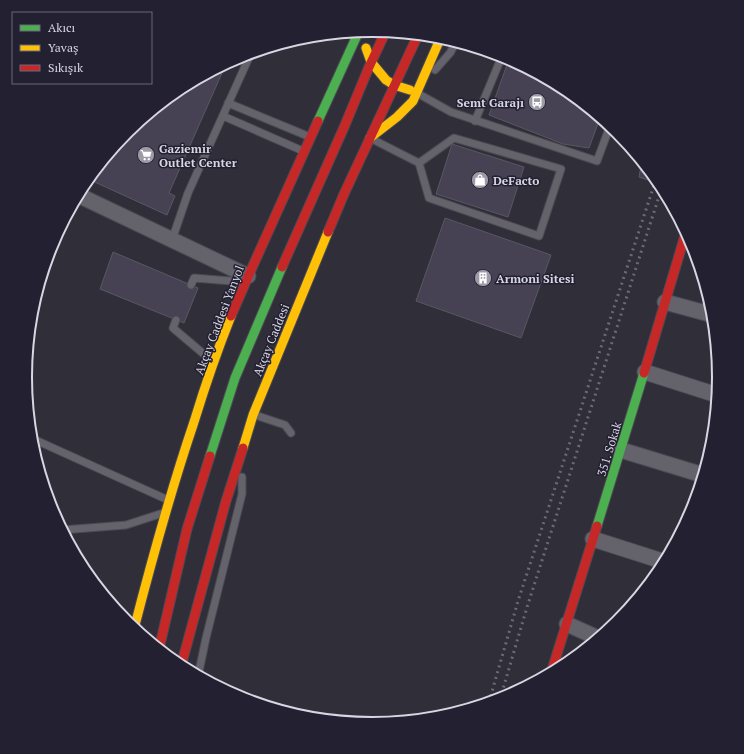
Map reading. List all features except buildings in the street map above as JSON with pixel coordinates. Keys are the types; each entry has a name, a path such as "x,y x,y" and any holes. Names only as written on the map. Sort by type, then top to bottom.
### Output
{"main road":[{"path":"366,37 366,45 371,62 386,80 394,85 416,93"},
{"name":"Akçay Caddesi","path":"160,643 187,529 235,378 383,37"},
{"name":"Akçay Caddesi Yanyol","path":"136,621 186,445 224,336 247,279 356,38"},
{"name":"Akçay Caddesi","path":"183,660 226,501 253,415 344,194 416,40"},
{"path":"370,138 397,117 413,101 438,44"},
{"name":"351. Sokak","path":"554,664 645,372 683,241"}],"street":[{"path":"83,198 172,240 247,279"},
{"path":"665,302 705,313"},
{"path":"645,372 711,393"},
{"path":"621,450 698,472"},
{"path":"593,539 659,560"},
{"path":"567,624 593,636"}],"lane":[{"path":"453,47 416,93 451,112 597,161 608,133"},
{"path":"172,240 188,193 247,61"},
{"path":"475,120 499,62"},
{"path":"228,103 310,137"},
{"path":"222,116 304,152"},
{"path":"370,138 419,163 429,198 539,236 561,169 454,138 419,163"},
{"path":"191,285 194,278 247,279"},
{"path":"176,320 173,328 214,363"},
{"path":"253,415 285,425 291,433"},
{"path":"39,442 170,501"},
{"path":"199,669 242,494 243,449"},
{"path":"68,530 126,525 167,511"}],"railway":[{"path":"491,695 518,601 654,186"},
{"path":"502,691 528,604 659,195"}],"traffic: fast":[{"path":"318,121 356,38"},
{"path":"210,456 235,378 282,267"},
{"path":"597,526 644,373"}],"traffic: slow":[{"path":"370,138 397,117 413,101 438,44"},
{"path":"366,48 371,62 386,80 394,85 410,90"},
{"path":"243,448 253,415 328,232"},
{"path":"136,621 177,473 207,382 231,316"}],"traffic: jam":[{"path":"282,267 383,37"},
{"path":"328,232 344,194 416,40"},
{"path":"231,316 318,121"},
{"path":"644,373 683,241"},
{"path":"183,660 226,501 243,448"},
{"path":"160,643 187,529 210,456"},
{"path":"554,664 597,526"}],"place":[{"name":"Semt Garajı","path":"537,102"},
{"name":"Gaziemir Outlet Center","path":"146,155"},
{"name":"DeFacto","path":"480,180"},
{"name":"Armoni Sitesi","path":"483,278"}]}
